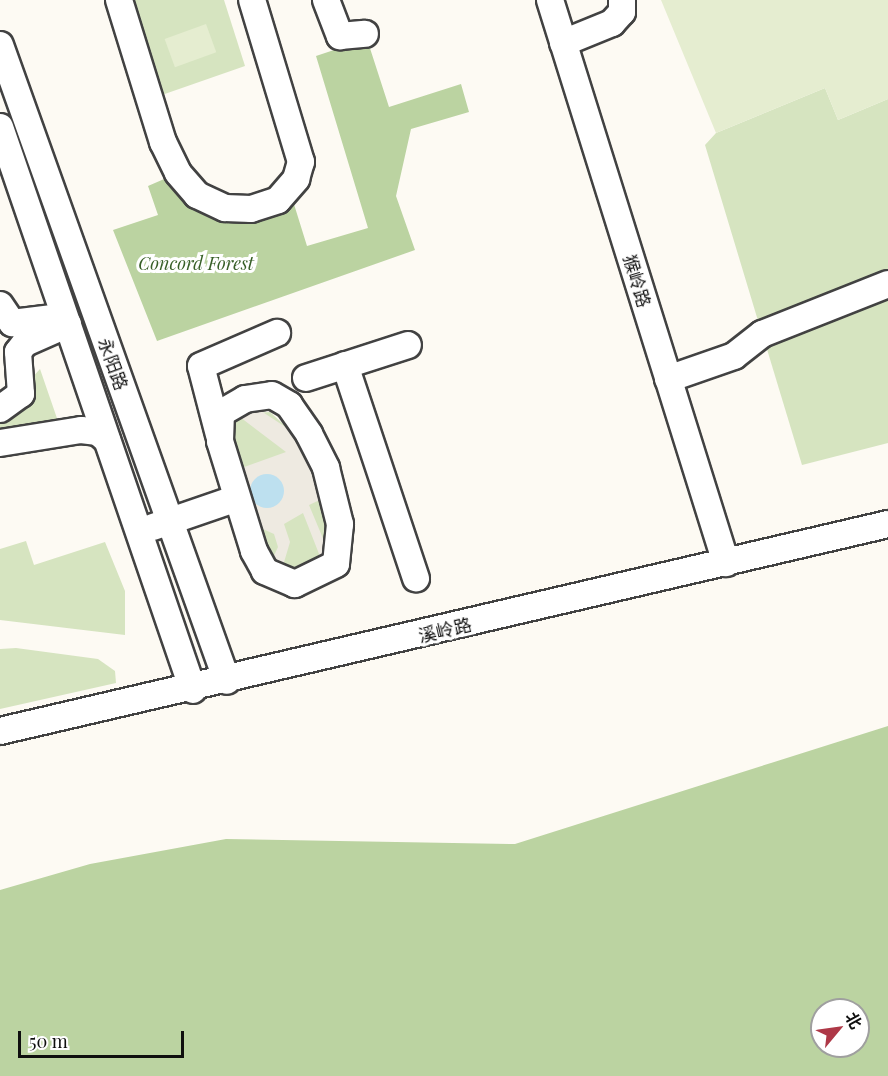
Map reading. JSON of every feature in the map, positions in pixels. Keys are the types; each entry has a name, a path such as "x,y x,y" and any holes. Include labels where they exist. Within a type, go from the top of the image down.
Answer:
{"street":[{"path":"119,0 160,135 178,173 197,195 225,208 251,209 278,200 296,179 301,162 252,0"},
{"path":"326,0 340,36 365,34"},
{"name":"猴岭路","path":"550,0 726,563"},
{"path":"563,43 598,31 621,4"},
{"name":"永阳路","path":"0,45 227,681"},
{"name":"永阳路","path":"0,127 8,176 66,319 193,690"},
{"path":"668,379 734,356 762,334 888,284"},
{"path":"0,305 12,322 24,324 66,319"},
{"path":"0,409 21,394 18,352 25,343 66,319"},
{"path":"277,333 206,360 200,376 220,437 236,499 265,571 295,584 336,564 340,524 335,498 321,459 289,405 291,393 306,378"},
{"path":"220,437 221,413 232,406 306,378 408,345"},
{"path":"345,365 416,578"},
{"path":"206,394 216,407 232,406"},
{"path":"259,395 289,405"},
{"path":"0,442 81,430 98,432 108,440"},
{"path":"139,531 236,499"},
{"name":"溪岭路","path":"0,730 193,690 888,524"}],"green space":[{"path":"128,0 224,0 245,66 159,96"},
{"path":"661,0 888,0 888,99 838,120 825,88 716,133"},
{"path":"206,24 216,52 175,67 165,39"},
{"name":"Concord Forest","path":"367,39 389,107 461,84 469,112 411,129 396,196 415,250 157,341 113,230 158,215 148,186 178,173 197,195 293,201 307,246 368,228 316,56"},
{"path":"825,88 838,120 888,99 888,272 759,324 705,145 716,133"},
{"path":"888,297 888,443 802,465 766,346"},
{"path":"40,369 60,427 0,436 0,413"},
{"path":"270,412 290,430 313,467 330,523 325,554 295,573 269,557 226,441 236,414"},
{"path":"26,541 34,565 105,542 125,591 125,635 0,620 0,549"},
{"path":"16,648 98,659 115,671 116,683 0,709 0,649"},
{"path":"888,726 888,1076 0,1076 0,890 90,864 226,839 515,844"}],"shaded area":[{"path":"255,407 290,430 313,467 324,498 309,505 327,548 321,559 303,513 284,524 290,542 282,569 272,560 278,547 274,534 256,526 236,470 286,452 236,414"}],"water":[{"path":"267,474 279,479 284,491 279,503 267,508 255,503 250,491 255,479"}]}
